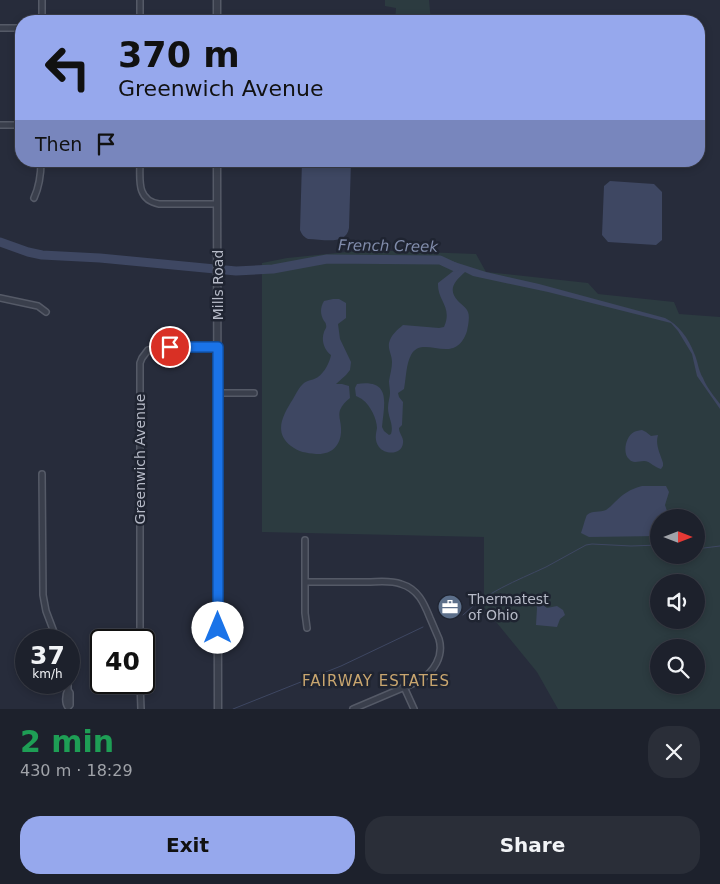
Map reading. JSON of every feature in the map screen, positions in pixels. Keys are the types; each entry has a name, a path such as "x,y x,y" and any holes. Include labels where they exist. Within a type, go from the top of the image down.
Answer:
{"street":[{"path":"42,0 42,15"},
{"path":"140,0 140,15"},
{"path":"217,0 217,15"},
{"path":"0,28 15,28"},
{"path":"0,125 15,125"},
{"path":"34,198 38,189 41,167"},
{"path":"140,167 141,188 144,197 151,202 159,204 218,204"},
{"name":"Mills Road","path":"217,167 218,709"},
{"path":"0,298 38,306 46,312"},
{"name":"Greenwich Avenue","path":"140,629 140,363 148,350 158,347 218,347"},
{"path":"218,393 254,393"},
{"path":"42,474 42,589 46,611 53,629"},
{"path":"305,540 305,613 307,628"},
{"path":"305,582 396,582 410,588 424,604 439,640 440,654 437,664 424,678 353,709"},
{"path":"404,687 414,709"},
{"path":"66,694 66,705 68,708"},
{"path":"140,694 141,709"}],"shaded area":[{"path":"385,0 429,0 430,15 395,15 396,8 385,6"},
{"path":"367,250 476,254 486,272 588,283 598,294 674,302 679,314 720,317 720,709 558,709 537,672 484,607 484,537 262,532 262,263 287,258"}],"water":[{"path":"302,167 351,167 349,228 347,234 333,240 308,239 304,237 300,230"},
{"path":"610,181 654,184 662,192 662,240 656,245 608,242 602,235 604,186"},
{"path":"445,259 486,272 539,284 665,318 679,328 689,342 701,375 720,404 720,409 697,376 692,354 671,323 548,292 473,276 465,272 455,282 453,289 455,297 468,312 467,331 462,342 455,347 447,349 423,347 416,349 411,355 404,389 398,393 403,402 402,425 399,428 403,441 402,447 397,452 382,450 376,442 377,424 371,409 366,402 356,396 355,388 357,384 368,383 376,385 381,389 384,402 382,427 389,435 391,434 392,427 388,408 392,362 389,343 396,331 403,325 444,327 447,314 438,289 438,283 456,269 443,264"},
{"path":"339,299 346,303 346,318 338,324 340,339 351,362 350,370 336,384 349,386 350,398 340,410 341,434 338,444 327,453 316,454 303,452 291,446 282,435 281,429 283,417 301,386 320,375 329,361 331,355 325,348 323,341 326,323 321,311 324,301"},
{"path":"642,430 651,436 658,435 657,446 663,463 661,469 646,461 631,461 627,456 625,449 629,437 634,432"},
{"path":"642,486 666,486 669,492 665,505 666,509 650,509 650,536 589,537 581,533 587,515 606,510 627,492"},
{"path":"536,599 547,608 557,606 563,610 565,615 560,619 557,627 536,625"}],"waterway":[{"name":"French Creek","path":"0,242 42,255 100,258 236,271 273,269 327,259 440,260 455,267"},
{"path":"463,615 491,593 546,567 586,545 650,545"},
{"path":"705,548 720,546"},
{"path":"233,709 341,666 423,627"}],"place":[{"name":"Thermatest of Ohio","path":"450,607"}],"district":[{"name":"FAIRWAY ESTATES","path":"376,681"}],"route":[{"path":"170,347 218,347 218,628"}]}
